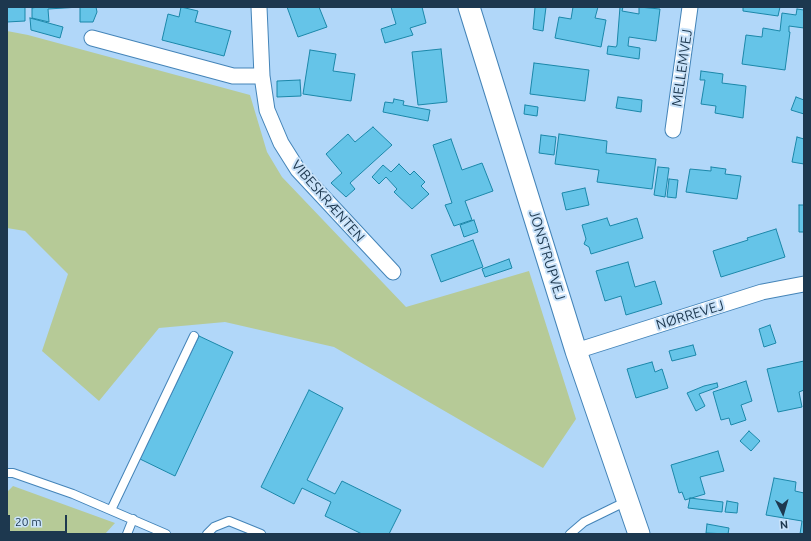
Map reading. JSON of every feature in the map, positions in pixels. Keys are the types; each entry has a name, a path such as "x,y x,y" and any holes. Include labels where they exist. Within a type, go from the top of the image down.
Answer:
{"street":[{"name":"VIBESKRÆNTEN","path":"259,7 262,76 267,110 281,143 298,170 393,272"},
{"name":"JONSTRUPVEJ","path":"469,7 576,351 639,534"},
{"name":"MELLEMVEJ","path":"673,130 690,7"},
{"path":"92,38 233,76 262,76"},
{"name":"NØRREVEJ","path":"576,351 762,292 804,284"}],"lane":[{"path":"111,510 194,336"},
{"path":"7,473 13,473 73,494 166,534"},
{"path":"570,534 584,522 627,501"},
{"path":"127,534 133,519"},
{"path":"207,534 214,527 229,520 261,534"}],"green space":[{"path":"7,31 28,35 250,95 267,152 282,177 406,307 529,271 576,419 543,468 334,347 225,322 159,328 99,401 42,351 68,274 25,231 7,228"},
{"path":"13,486 115,523 105,534 7,534 7,492"}],"building":[{"path":"7,7 25,7 25,21 7,22"},
{"path":"80,7 48,9 49,22 32,18 32,8"},
{"path":"80,7 96,7 97,12 93,22 80,22"},
{"path":"181,7 198,11 195,22 231,31 224,56 162,40 168,14 179,17"},
{"path":"287,7 319,7 327,27 298,37"},
{"path":"391,7 422,7 426,23 410,28 413,35 385,43 381,29 396,24"},
{"path":"535,7 546,7 543,31 533,29"},
{"path":"573,7 598,7 595,18 606,20 601,47 555,38 559,17 571,19"},
{"path":"620,7 623,7 622,11 639,14 639,7 660,9 656,41 629,37 628,46 640,48 639,59 607,54 608,46 616,47 617,45"},
{"path":"743,7 780,7 778,16 743,11"},
{"path":"797,9 804,10 804,28 789,26 790,32 785,70 742,64 746,35 762,37 763,28 780,31 782,13 796,15"},
{"path":"30,18 63,27 60,38 31,30"},
{"path":"441,49 447,102 418,105 412,52"},
{"path":"310,50 336,54 333,71 355,74 351,101 303,94"},
{"path":"534,63 589,70 585,101 530,94"},
{"path":"701,71 723,74 722,83 746,86 743,118 715,113 716,106 701,104 705,80 700,80"},
{"path":"300,80 301,96 277,97 277,81"},
{"path":"618,97 642,100 641,112 616,108"},
{"path":"796,97 804,100 804,114 791,110"},
{"path":"394,99 404,101 403,105 430,110 428,121 383,112 385,102 393,103"},
{"path":"525,105 538,107 537,116 524,114"},
{"path":"373,127 392,145 350,183 355,189 346,197 331,183 342,173 326,154 348,134 355,142"},
{"path":"559,134 607,141 606,153 656,159 652,189 597,182 599,170 555,164"},
{"path":"541,135 556,137 554,155 539,153"},
{"path":"797,137 804,139 804,164 792,162"},
{"path":"451,139 462,170 482,163 493,191 465,201 472,220 454,226 445,205 452,203 433,145"},
{"path":"399,164 410,175 414,171 425,182 421,186 429,194 412,209 394,192 397,189 386,177 379,184 372,177 383,165 391,172"},
{"path":"658,167 669,168 665,197 654,195"},
{"path":"711,167 726,169 725,174 741,176 737,199 686,192 690,169 711,171"},
{"path":"669,179 678,180 676,198 667,197"},
{"path":"585,188 589,205 566,210 562,193"},
{"path":"799,205 804,205 804,232 799,232"},
{"path":"607,218 610,226 637,218 643,238 591,254 589,247 584,244 586,239 582,225"},
{"path":"474,220 478,232 464,237 460,225"},
{"path":"776,229 785,257 721,277 713,251"},
{"path":"473,240 483,267 441,282 431,255"},
{"path":"509,259 512,268 485,277 482,269"},
{"path":"628,262 635,287 655,281 662,304 626,315 621,296 605,301 596,271"},
{"path":"770,325 776,343 764,347 759,329"},
{"path":"199,336 233,352 175,476 140,459"},
{"path":"693,345 696,355 672,361 669,351"},
{"path":"804,361 804,390 799,392 802,407 778,412 767,369"},
{"path":"652,362 655,372 662,369 668,388 636,398 627,369"},
{"path":"746,381 752,401 741,405 746,420 731,425 729,418 721,420 713,392"},
{"path":"717,383 718,387 699,394 705,406 696,411 687,393 704,386"},
{"path":"309,390 343,408 307,480 335,494 342,481 401,510 389,534 362,534 325,516 331,502 302,488 294,504 261,487"},
{"path":"749,431 760,441 751,451 740,441"},
{"path":"718,451 724,471 700,477 705,494 685,500 682,492 679,493 671,465"},
{"path":"774,478 796,482 795,491 804,493 804,534 800,534 802,521 766,515"},
{"path":"690,498 723,502 722,512 688,508"},
{"path":"727,501 738,503 737,513 725,512"},
{"path":"707,524 729,528 728,534 706,533"}]}
